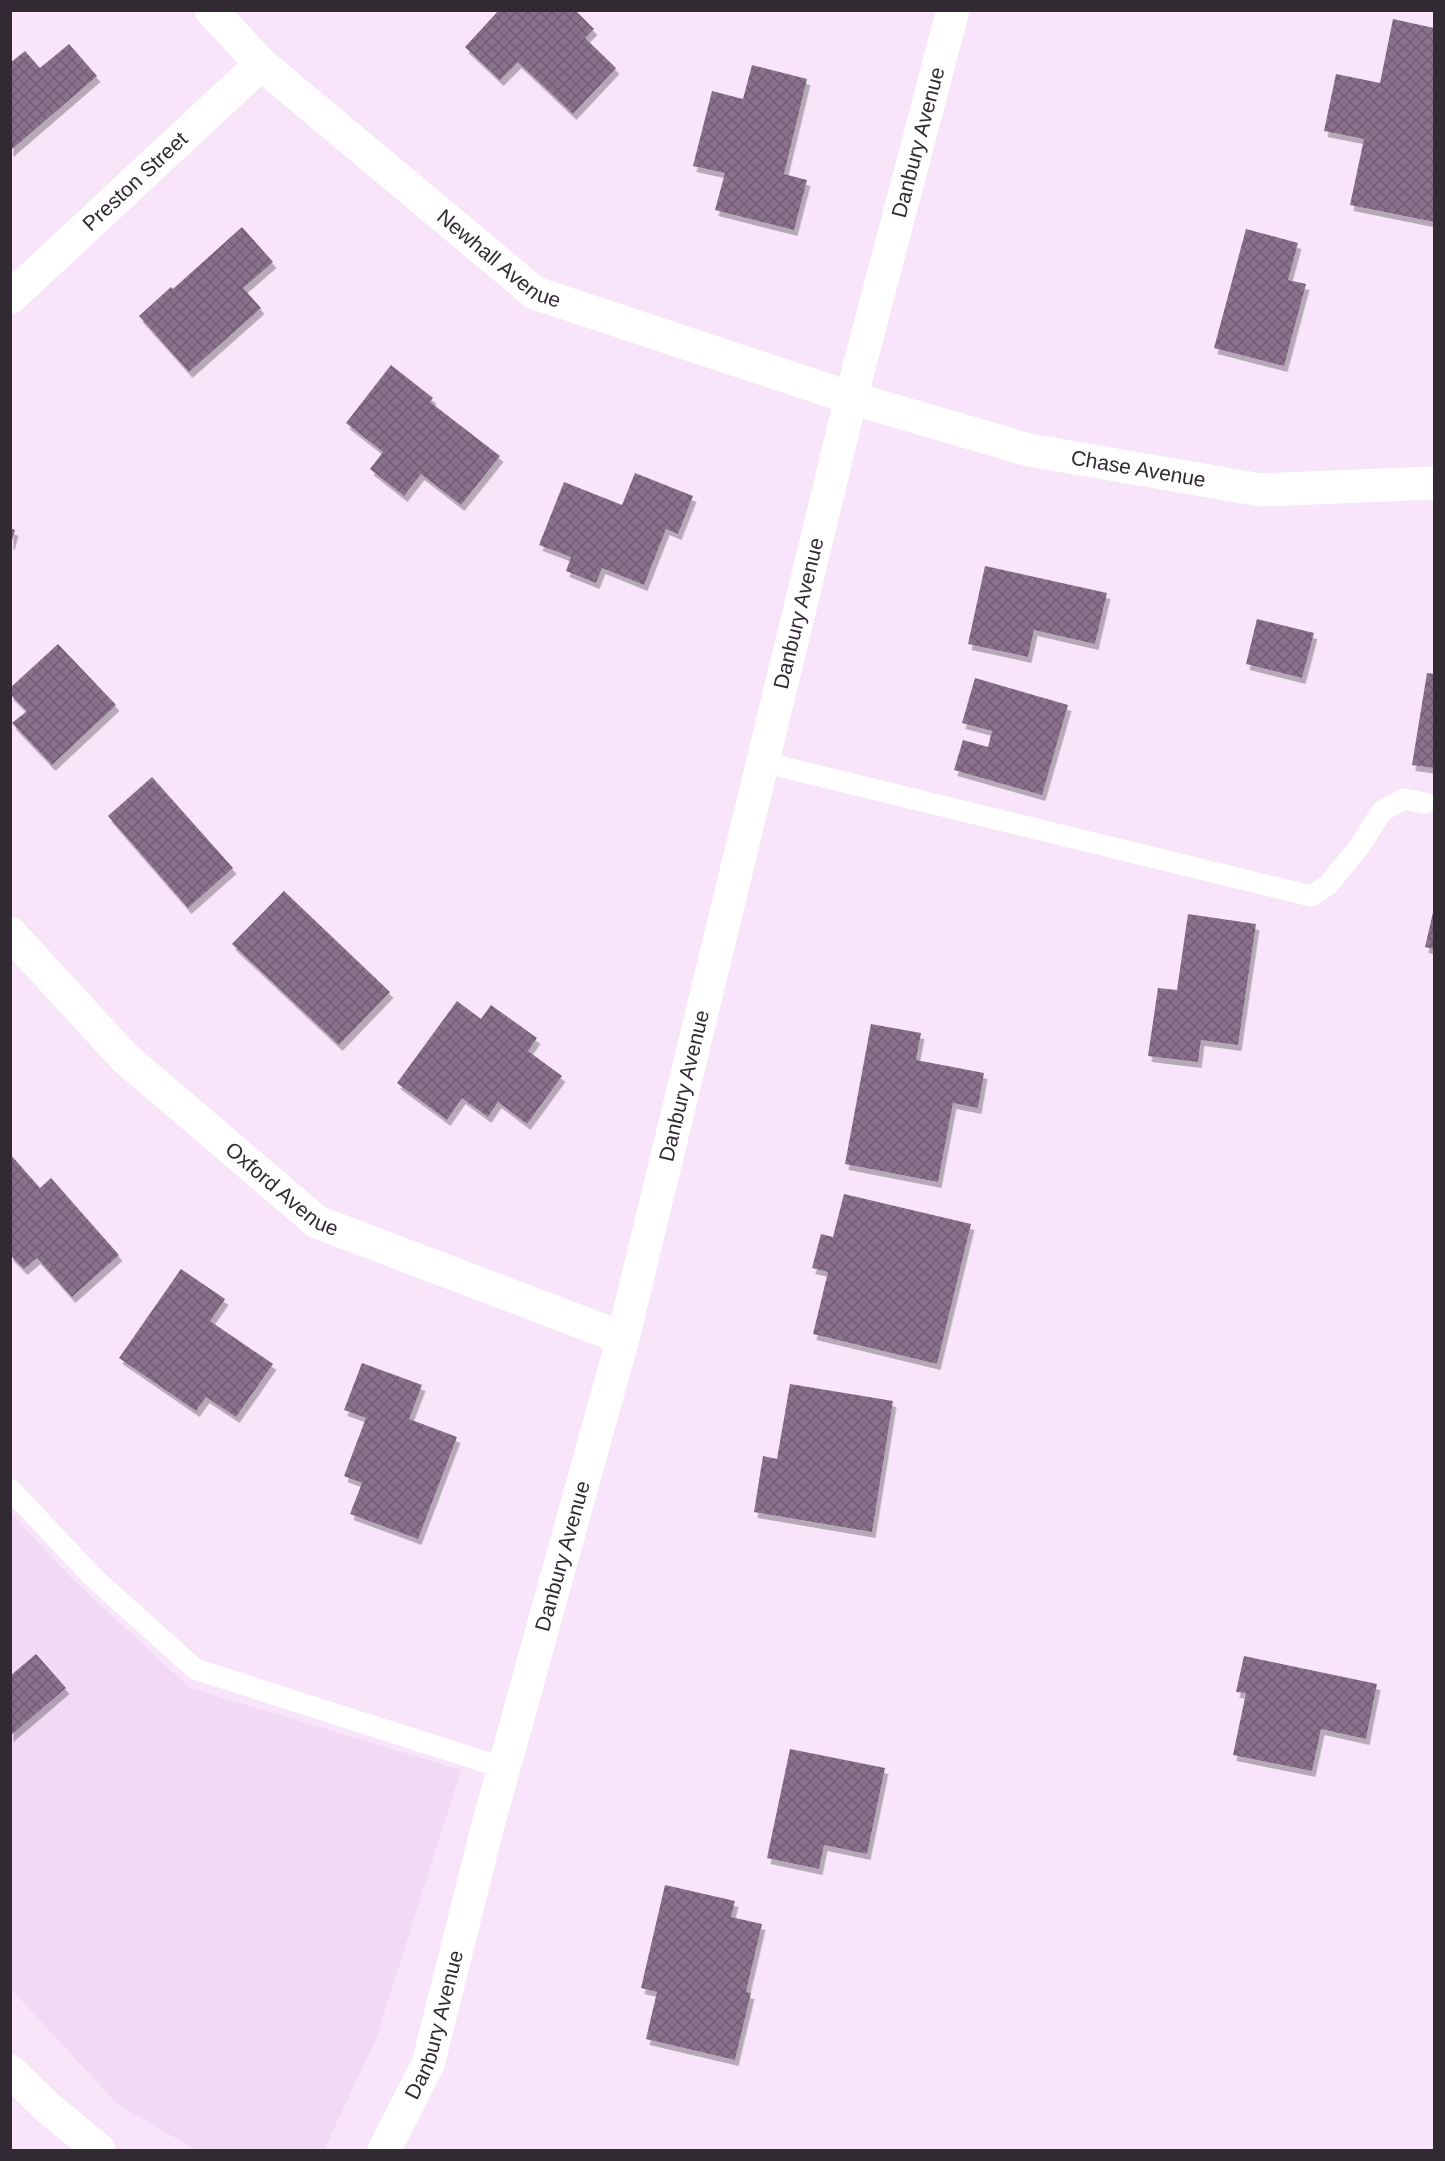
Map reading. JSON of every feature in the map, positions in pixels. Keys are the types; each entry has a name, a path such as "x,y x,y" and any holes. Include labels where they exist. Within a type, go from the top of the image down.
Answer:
{"street":[{"name":"Newhall Avenue","path":"211,10 261,64 535,293 851,398"},
{"name":"Danbury Avenue","path":"384,2151 428,2064 504,1768 622,1338 851,398 953,10"},
{"name":"Preston Street","path":"10,298 261,64"},
{"name":"Chase Avenue","path":"851,398 1029,450 1261,490 1434,483"},
{"name":"Oxford Avenue","path":"10,933 125,1058 317,1222 622,1338"},
{"path":"10,2071 47,2108 99,2151"}],"lane":[{"path":"762,762 1311,896 1328,885 1359,847 1382,811 1404,799 1425,803"},
{"path":"10,1489 94,1578 195,1669 504,1768"}],"shaded area":[{"path":"11,1513 70,1577 190,1688 461,1770 376,2039 324,2150 196,2150 117,2104 11,1989"}],"building":[{"path":"499,10 575,10 594,29 585,38 616,68 573,114 518,62 500,80 465,47"},
{"path":"1393,19 1434,28 1434,222 1350,205 1364,139 1324,131 1336,74 1380,83"},
{"path":"69,44 97,76 10,151 10,63 25,51 40,68"},
{"path":"752,65 807,79 784,174 807,180 794,230 715,210 725,173 693,166 712,91 743,99"},
{"path":"242,227 273,262 243,288 261,308 189,372 139,316"},
{"path":"1246,229 1298,243 1288,280 1306,284 1284,366 1214,348"},
{"path":"391,365 433,398 430,402 500,456 461,505 421,474 404,496 370,469 383,452 346,423"},
{"path":"635,473 693,496 678,534 666,529 644,585 602,568 596,583 566,571 571,557 539,545 564,482 622,505"},
{"path":"10,528 15,530 11,544 10,544"},
{"path":"985,566 1107,593 1095,644 1034,630 1028,657 968,644"},
{"path":"1257,619 1314,633 1302,678 1246,664"},
{"path":"58,644 116,705 52,765 12,723 27,711 10,694 10,688"},
{"path":"1427,673 1434,674 1434,768 1412,765"},
{"path":"975,678 1068,705 1042,795 954,770 963,740 988,747 992,731 962,723"},
{"path":"152,777 233,868 188,908 108,816"},
{"path":"284,891 390,992 339,1045 232,944"},
{"path":"1434,908 1434,949 1425,947"},
{"path":"1188,914 1256,924 1238,1045 1201,1040 1198,1062 1148,1056 1158,988 1177,990"},
{"path":"457,1001 481,1019 491,1005 537,1038 528,1051 562,1076 527,1124 498,1102 488,1117 462,1098 447,1120 397,1083"},
{"path":"871,1024 921,1033 916,1060 984,1073 978,1108 953,1103 938,1182 845,1164"},
{"path":"10,1154 40,1188 51,1178 119,1255 72,1297 37,1258 24,1269 10,1255 10,1233 12,1232 10,1229"},
{"path":"844,1194 971,1224 937,1364 813,1334 828,1272 812,1268 821,1234 833,1237"},
{"path":"181,1269 225,1299 210,1321 273,1364 236,1417 206,1397 196,1411 119,1358"},
{"path":"362,1363 422,1385 409,1419 457,1437 418,1539 350,1514 362,1483 344,1476 366,1418 344,1410"},
{"path":"790,1384 893,1401 872,1532 754,1512 763,1456 777,1459"},
{"path":"36,1654 66,1688 10,1736 10,1676"},
{"path":"1244,1656 1377,1684 1366,1739 1321,1729 1312,1771 1233,1755 1246,1693 1236,1692"},
{"path":"790,1749 885,1768 867,1854 824,1845 819,1869 767,1858"},
{"path":"665,1885 735,1901 731,1917 762,1924 746,1992 751,1993 735,2060 646,2039 657,1992 641,1988"}]}
